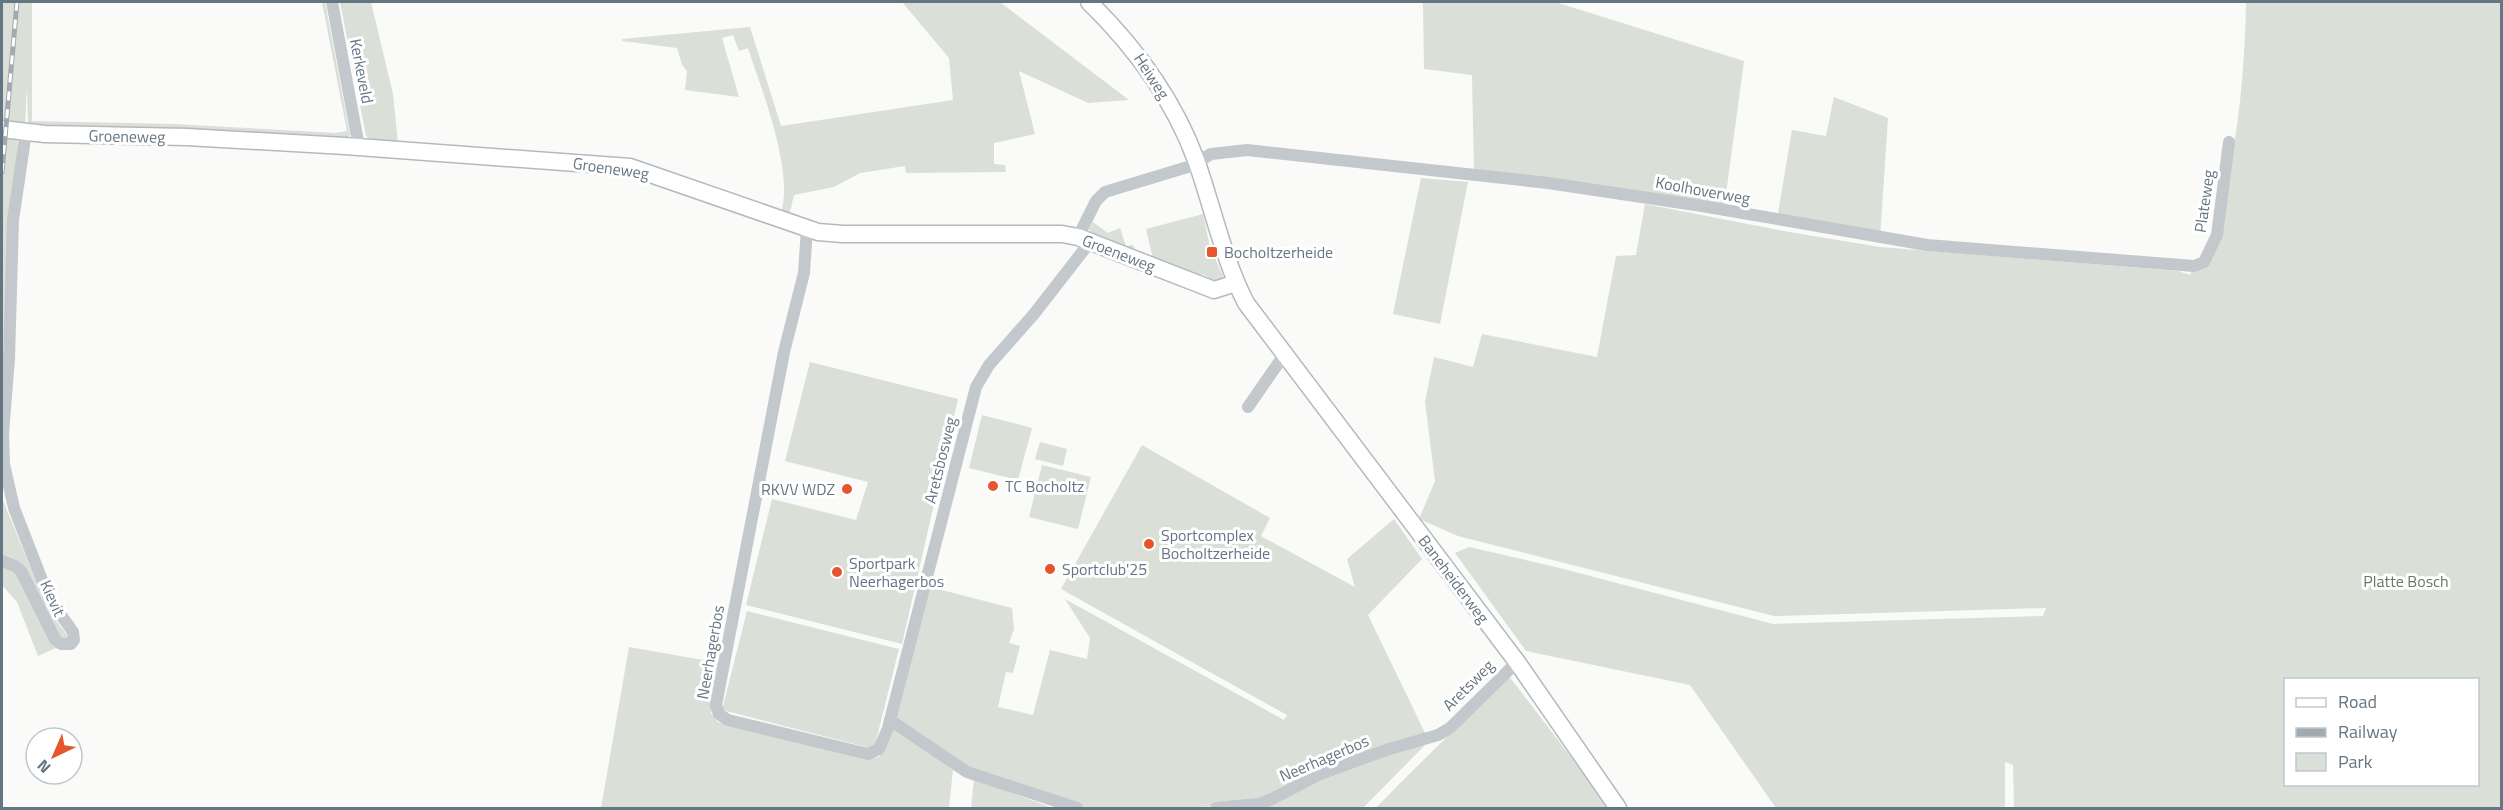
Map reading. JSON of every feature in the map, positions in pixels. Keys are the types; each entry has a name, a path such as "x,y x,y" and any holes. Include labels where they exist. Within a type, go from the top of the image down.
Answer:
{"street":[{"name":"Kerkeveld","path":"332,2 359,147"},
{"name":"Heiweg","path":"1089,2 1122,34 1145,62 1173,110 1197,162"},
{"name":"Groeneweg","path":"2,129 359,147 630,167 807,229 843,234 1062,234 1084,239 1214,290 1236,283"},
{"name":"Kievit","path":"2,561 21,571 55,639 64,645 73,642 73,632 49,598 14,508 4,464 3,433 9,358 13,220 26,132"},
{"name":"Plateweg","path":"2204,262 2217,235 2229,142"},
{"name":"Koolhoverweg","path":"1084,239 1096,201 1105,192 1197,162 1211,154 1239,150 1325,157 1620,193 1927,245 2183,266 2204,262"},
{"name":"Baneheiderweg","path":"1197,162 1236,283 1246,303 1517,662 1618,808"},
{"name":"Neerhagerbos","path":"807,229 804,273 784,352 716,701 717,710 724,719 868,754 881,747 890,720"},
{"name":"Aretsbosweg","path":"890,720 976,387 989,365 1034,314 1084,239"},
{"path":"1248,406 1284,355"},
{"name":"Aretsweg","path":"1444,732 1517,662"},
{"path":"890,720 967,772 1077,808"},
{"name":"Neerhagerbos","path":"1216,808 1259,804 1320,774 1444,732"}],"green space":[{"path":"2,2 32,2 32,121 174,124 336,133 347,131 322,2 325,2 350,135 345,139 36,127 28,125 27,85 25,126 2,124"},
{"path":"340,2 371,2 393,94 398,143 372,141 366,136"},
{"path":"902,2 1000,2 1129,100 1088,103 1019,71 1035,134 994,143 994,164 1005,165 1006,172 906,173 905,166 860,173 834,187 794,195 789,216 781,213 784,196 780,154 775,131 748,48 739,51 733,35 722,38 739,97 685,90 687,71 682,65 677,48 622,41 622,39 750,27 781,126 953,100 949,58"},
{"path":"1423,2 1555,2 1744,61 1724,209 1474,172 1472,75 1424,69"},
{"name":"Platte Bosch","path":"2246,2 2501,2 2501,808 2014,808 2013,765 2005,762 2005,808 1776,808 1690,685 1526,651 1455,553 1469,547 1556,567 1773,624 2043,616 2046,608 1774,616 1458,536 1419,519 1435,481 1425,402 1434,357 1473,367 1482,334 1597,357 1616,256 1636,255 1645,204 1880,247 2178,271 2190,275 2206,247 2226,187 2237,124 2244,61"},
{"path":"1834,97 1888,118 1880,237 1777,220 1792,130 1826,136"},
{"path":"2,135 17,137 18,146 8,225 2,388"},
{"path":"1421,178 1468,182 1440,324 1393,314"},
{"path":"1203,214 1210,247 1223,276 1221,281 1207,282 1208,277 1202,274 1200,277 1153,259 1146,229"},
{"path":"1093,222 1108,233 1120,228 1126,246 1133,245 1137,254 1091,235 1089,229"},
{"path":"810,362 958,399 902,644 746,605 772,499 856,520 868,482 785,461"},
{"path":"982,415 1032,428 1018,480 969,468"},
{"path":"1040,442 1067,449 1063,466 1035,459"},
{"path":"1142,445 1270,518 1261,536 1355,587 1347,559 1394,519 1422,559 1368,615 1426,735 1340,760 1272,797 1240,804 1191,808 1083,808 977,773 898,720 896,712 930,587 1012,608 1014,629 1009,643 1020,646 1013,673 1006,672 998,707 1033,715 1050,650 1087,659 1090,638 1065,599 1284,720 1287,715 1061,589"},
{"path":"1042,465 1091,477 1078,529 1029,517"},
{"path":"2,498 47,608 69,638 67,643 38,656 17,602 2,585"},
{"path":"747,611 899,649 874,749 722,710"},
{"path":"629,647 720,663 711,713 718,722 870,758 879,757 893,728 953,769 949,808 601,808"},
{"path":"1508,675 1610,808 1376,808 1475,709"},
{"path":"1428,742 1363,808 1259,808 1339,768"},
{"path":"974,779 1053,808 971,808"}],"railway":[{"path":"2,172 17,2"}],"place":[{"name":"Bocholtzerheide","path":"1212,252"},
{"name":"TC Bocholtz","path":"993,486"},
{"name":"RKVV WDZ","path":"847,489"},
{"name":"Sportcomplex Bocholtzerheide","path":"1149,544"},
{"name":"Sportclub'25","path":"1050,569"},
{"name":"Sportpark Neerhagerbos","path":"837,572"}]}
